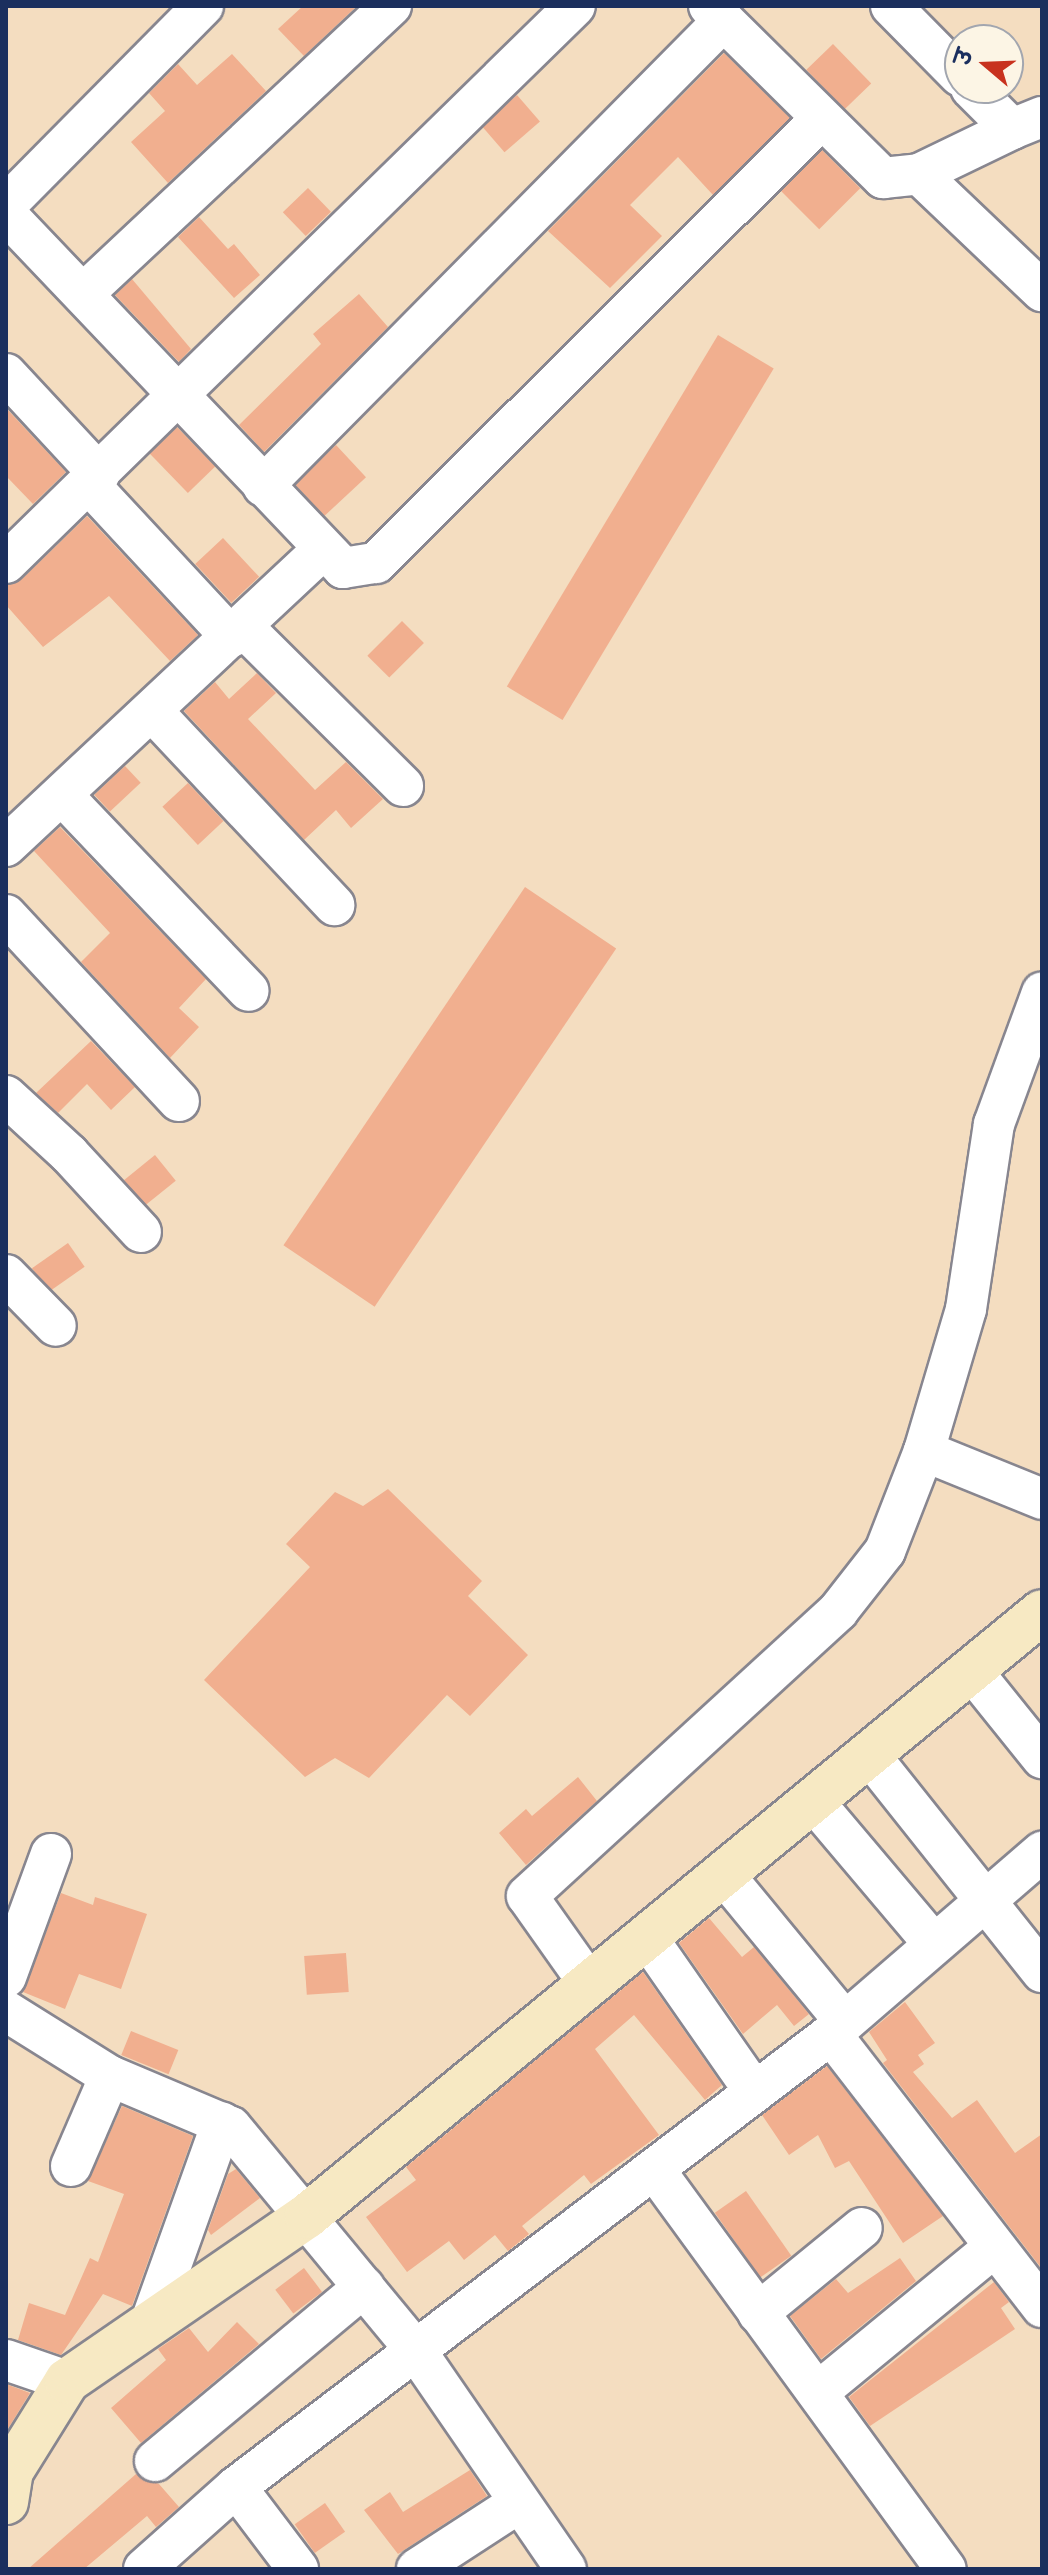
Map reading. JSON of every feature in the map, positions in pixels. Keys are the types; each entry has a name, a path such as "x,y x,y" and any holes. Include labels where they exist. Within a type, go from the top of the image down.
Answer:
{"street":[{"path":"6,205 203,6"},
{"path":"83,294 391,6"},
{"path":"6,563 94,479 178,391 575,6"},
{"path":"891,6 944,60"},
{"path":"263,486 716,13 820,120 883,178 919,174 1027,123"},
{"path":"997,104 1027,123"},
{"path":"6,214 178,391 322,550 343,568 376,563 820,120"},
{"path":"919,174 1042,291"},
{"path":"6,374 94,479 237,632 403,786"},
{"path":"6,846 153,712 322,550"},
{"path":"153,712 334,905"},
{"path":"63,796 249,991"},
{"path":"6,915 179,1101"},
{"path":"588,1982 527,1896 838,1611 885,1551 924,1451 966,1309 994,1124 1042,993"},
{"path":"6,1096 69,1154 141,1232"},
{"path":"6,1275 56,1326"},
{"path":"924,1451 1042,1499"},
{"path":"6,2502 11,2471 67,2381 307,2216 588,1982 871,1757 1042,1612"},
{"path":"972,1671 1042,1758"},
{"path":"871,1757 1042,1972"},
{"path":"814,1802 934,1944"},
{"path":"144,2569 236,2487 414,2348 838,2028 1042,1852"},
{"path":"6,1977 51,1854"},
{"path":"724,1875 838,2028 993,2248 1040,2301"},
{"path":"646,1936 755,2092"},
{"path":"9,2025 110,2076 231,2127 414,2348 517,2504 566,2569"},
{"path":"71,2166 110,2076"},
{"path":"150,2324 222,2123"},
{"path":"654,2169 946,2569"},
{"path":"758,2313 862,2228"},
{"path":"818,2392 993,2248"},
{"path":"155,2461 364,2287"},
{"path":"6,2360 67,2381"},
{"path":"236,2487 298,2569"},
{"path":"417,2569 517,2504"}],"building":[{"path":"303,6 357,6 304,56 278,29"},
{"path":"833,44 871,84 845,109 806,70"},
{"path":"724,53 790,118 713,195 678,157 630,205 662,236 610,288 548,231"},
{"path":"232,54 266,91 168,183 131,142 165,111 149,93 178,64 197,85"},
{"path":"517,95 540,121 504,152 482,126"},
{"path":"822,150 860,188 819,229 781,191"},
{"path":"308,188 331,212 306,236 283,212"},
{"path":"199,217 228,249 234,244 260,275 234,298 178,237"},
{"path":"132,279 191,349 179,362 115,295"},
{"path":"359,294 388,327 264,452 239,425 321,344 313,334"},
{"path":"718,335 774,368 563,720 507,686"},
{"path":"6,408 66,472 33,504 6,476"},
{"path":"177,427 215,467 188,493 150,453"},
{"path":"336,445 366,477 324,516 294,484"},
{"path":"87,516 198,635 170,661 109,596 43,647 6,605 6,585 22,579"},
{"path":"223,538 259,577 231,603 195,564"},
{"path":"402,621 424,643 389,678 367,656"},
{"path":"257,673 276,693 248,719 315,790 346,762 383,799 351,828 336,810 304,840 184,711 215,682 229,699"},
{"path":"125,766 141,783 110,811 94,795"},
{"path":"188,783 223,821 198,845 162,807"},
{"path":"60,827 206,979 179,1008 199,1027 170,1058 81,962 110,933 34,851"},
{"path":"525,887 616,949 375,1307 283,1245"},
{"path":"91,1041 135,1087 111,1110 87,1084 58,1113 36,1093"},
{"path":"155,1155 176,1181 145,1206 124,1180"},
{"path":"68,1243 85,1267 49,1292 32,1268"},
{"path":"388,1489 482,1581 468,1596 528,1655 470,1716 447,1695 369,1778 335,1758 305,1777 204,1680 310,1567 286,1544 335,1492 363,1506"},
{"path":"578,1777 597,1801 526,1865 499,1833 526,1809 532,1816"},
{"path":"61,1893 93,1905 95,1897 147,1914 121,1989 79,1974 65,2009 23,1992"},
{"path":"709,1918 742,1957 754,1947 809,2014 794,2026 777,2005 743,2034 679,1943"},
{"path":"346,1953 349,1992 307,1995 304,1956"},
{"path":"643,1972 722,2085 705,2100 634,2015 595,2049 659,2135 591,2184 584,2175 522,2226 529,2234 508,2251 495,2235 464,2260 449,2241 407,2272 366,2217 416,2180 406,2167"},
{"path":"905,2002 935,2043 918,2055 924,2064 913,2072 952,2118 977,2100 1015,2153 1042,2134 1042,2269 883,2063 887,2060 869,2032"},
{"path":"131,2031 178,2050 169,2074 121,2055"},
{"path":"827,2066 943,2216 903,2243 849,2161 835,2168 818,2135 789,2155 762,2115"},
{"path":"122,2106 193,2136 132,2306 103,2294 61,2355 18,2340 29,2303 65,2315 90,2258 98,2262 124,2194 88,2181"},
{"path":"236,2169 260,2198 211,2235 208,2230 228,2174"},
{"path":"746,2191 791,2256 760,2278 715,2213"},
{"path":"900,2258 916,2281 821,2359 790,2316 836,2279 848,2293"},
{"path":"304,2268 322,2292 293,2314 275,2290"},
{"path":"994,2282 1009,2302 1001,2308 1015,2329 870,2426 849,2397"},
{"path":"237,2322 259,2344 141,2443 111,2408 166,2360 158,2349 189,2328 208,2352"},
{"path":"6,2384 30,2393 6,2432"},
{"path":"470,2470 487,2496 398,2554 364,2510 390,2492 403,2512"},
{"path":"136,2474 159,2484 179,2507 156,2527 147,2516 84,2569 28,2569"},
{"path":"325,2503 345,2532 315,2553 295,2524"}]}
